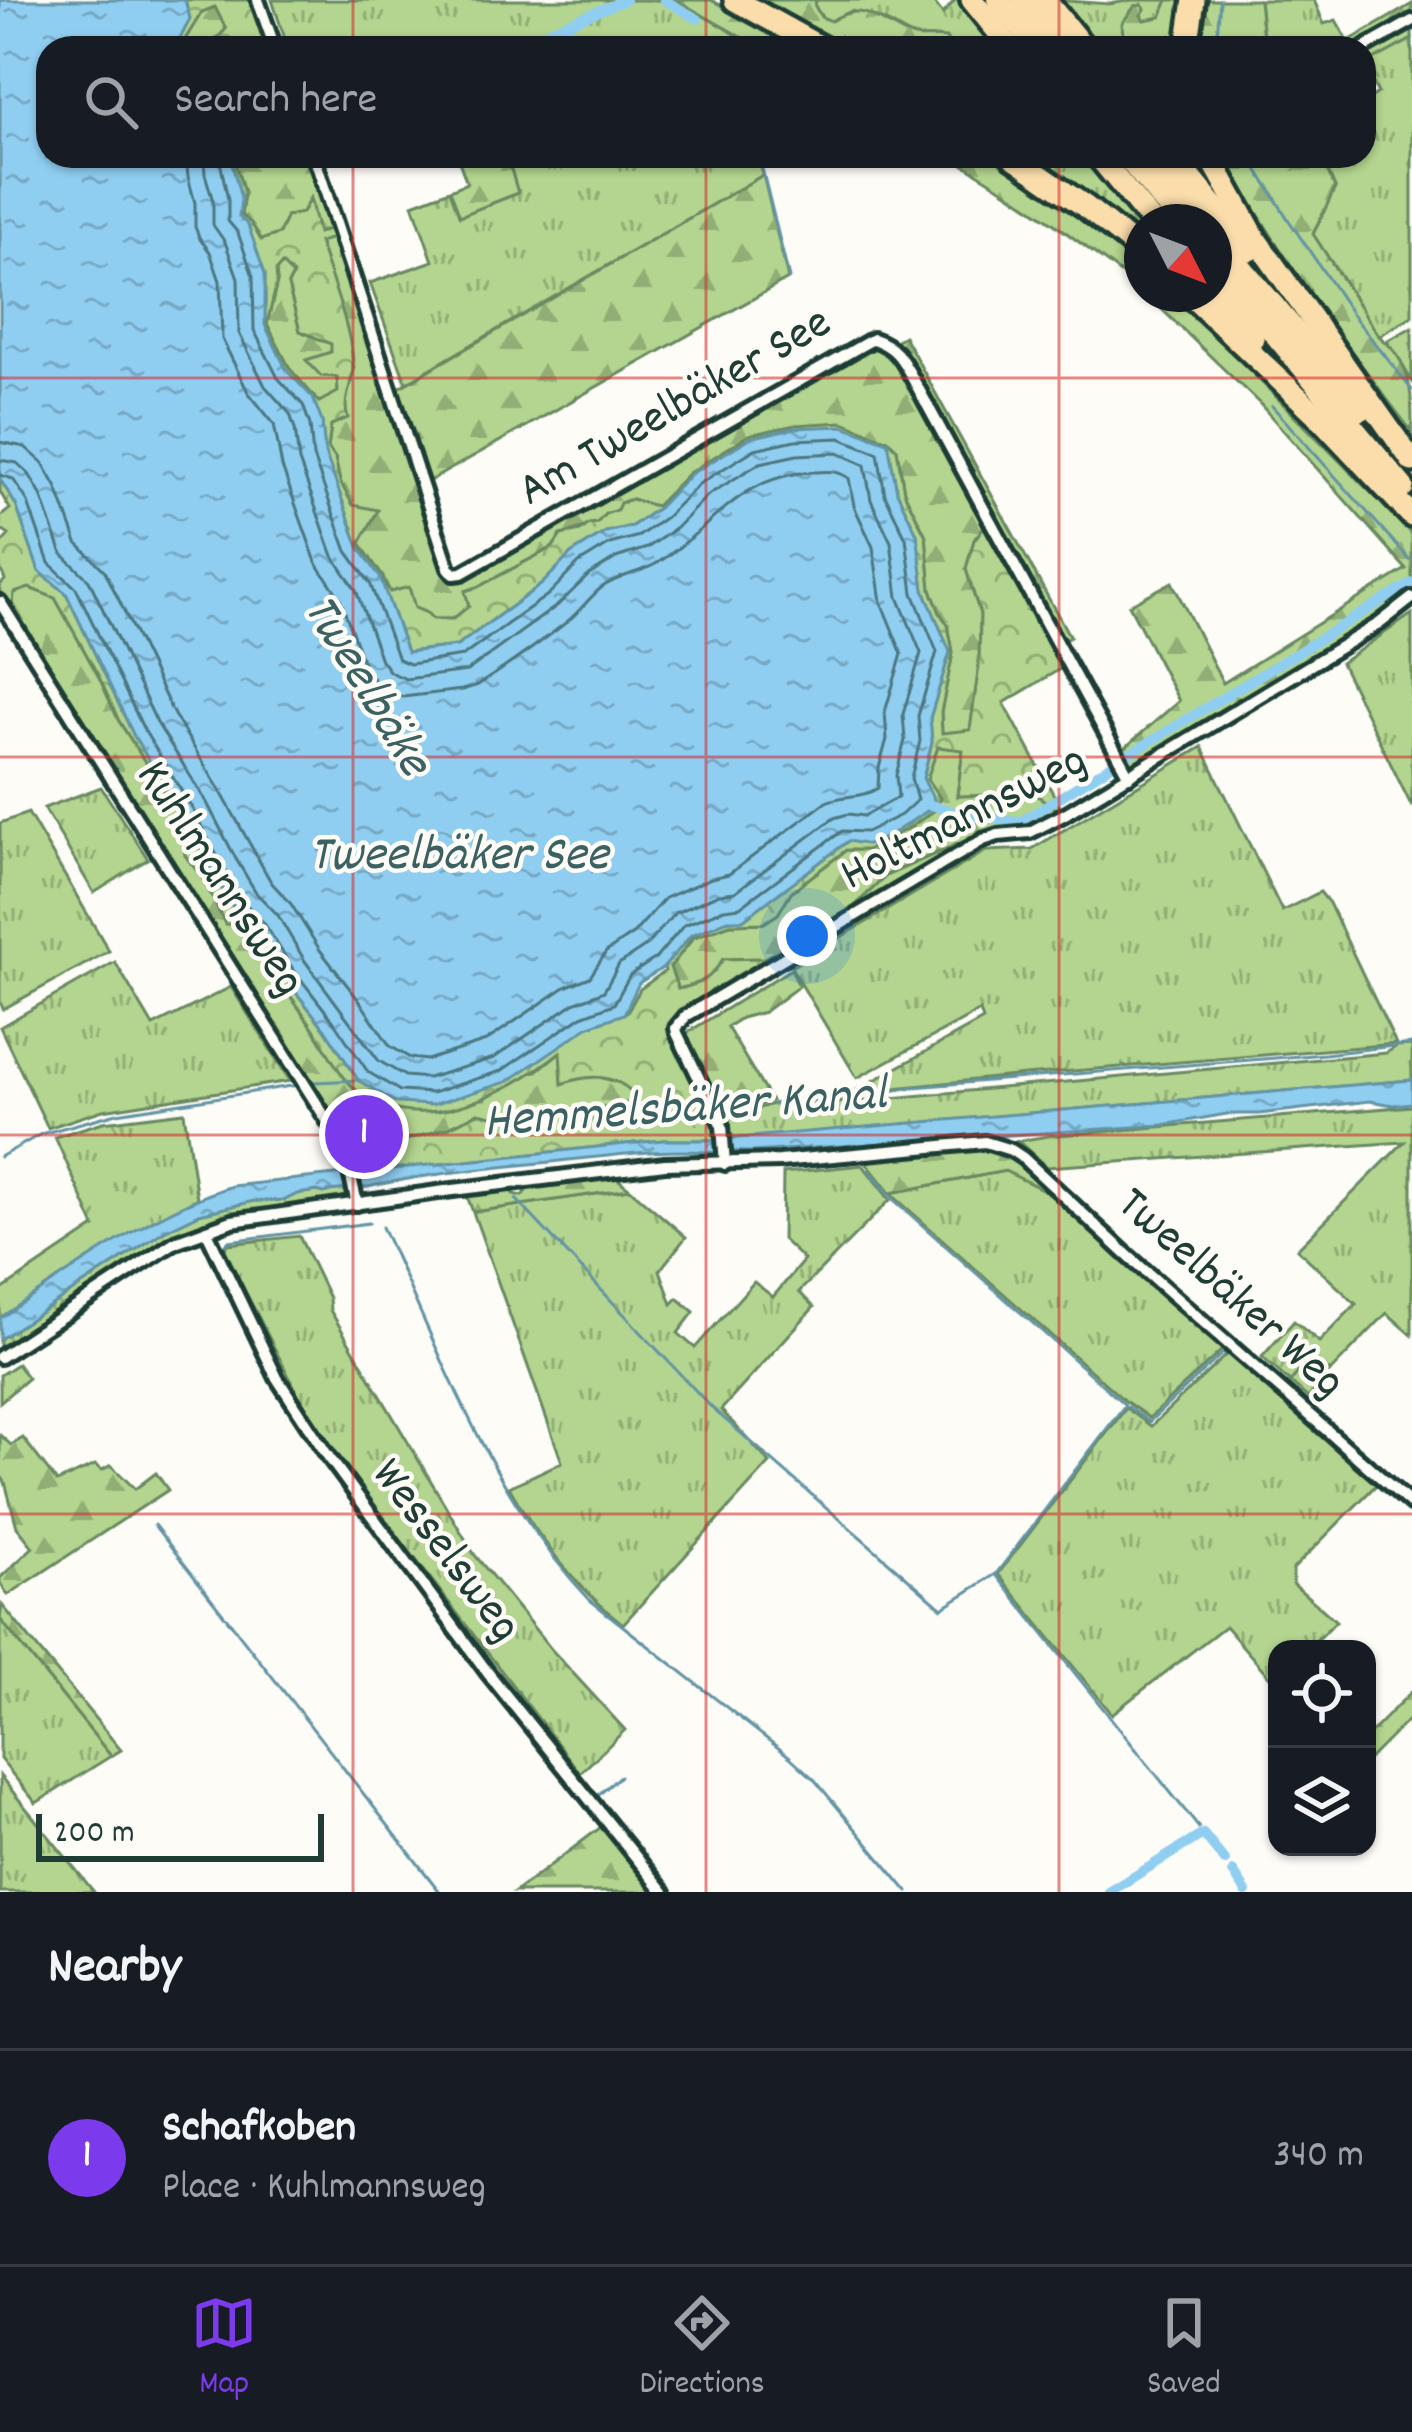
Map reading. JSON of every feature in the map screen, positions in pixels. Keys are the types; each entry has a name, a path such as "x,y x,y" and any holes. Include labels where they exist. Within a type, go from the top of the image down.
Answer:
{"highway":[{"path":"736,0 800,36"},
{"path":"972,0 1001,36"},
{"path":"998,0 1028,36"},
{"path":"1022,0 1051,36"},
{"path":"1045,0 1074,36"},
{"path":"1189,36 1194,0"},
{"path":"1030,168 1124,237"},
{"path":"1108,168 1137,204"},
{"path":"1136,168 1165,204"},
{"path":"1159,168 1189,204"},
{"path":"1183,168 1331,347"},
{"path":"1217,168 1258,242 1412,465"},
{"path":"1232,255 1412,465"},
{"path":"1232,283 1412,498"},
{"path":"1208,312 1315,413 1412,516"},
{"path":"1231,312 1315,413"}],"street":[{"path":"257,0 270,36"},
{"path":"1376,41 1412,21"},
{"name":"Am Tweelbäker See","path":"318,168 454,574 873,339 896,351 1129,776"},
{"name":"Holtmannsweg","path":"724,1164 722,1126 677,1033 686,1016 983,840 1047,825 1380,623 1412,598"},
{"name":"Kuhlmannsweg","path":"0,602 338,1136 357,1200"},
{"name":"Tweelbäker Weg","path":"724,1164 995,1144 1023,1158 1412,1505"},
{"path":"0,1357 175,1242 232,1221 357,1200 665,1164 724,1164"},
{"name":"Wesselsweg","path":"206,1230 278,1378 328,1456 488,1673 664,1892"}],"green space":[{"path":"185,0 254,0 266,36 220,36 226,29 215,7 202,12 187,36 181,36 190,19"},
{"path":"272,0 676,0 737,35 736,36 284,36"},
{"path":"676,0 711,0 778,36 740,36"},
{"path":"746,0 816,0 821,17 831,21 862,12 911,36 810,36"},
{"path":"816,0 932,0 943,14 955,0 963,0 992,36 913,36 851,11 831,21 814,6"},
{"path":"1054,0 1110,4 1168,0 1161,18 1143,20 1142,5 1124,36 1083,36"},
{"path":"1168,0 1189,0 1184,36 1123,36 1122,23 1135,6 1145,9 1144,20 1161,17"},
{"path":"1205,0 1259,0 1263,36 1200,36"},
{"path":"1259,0 1314,0 1324,24 1336,20 1345,36 1263,36"},
{"path":"1412,4 1412,39 1376,58 1376,36 1357,36"},
{"path":"216,7 226,29 220,36 187,36 202,11"},
{"path":"1412,39 1412,316 1379,336 1313,234 1335,188 1326,168 1376,168 1376,58"},
{"path":"233,168 244,193 241,215 261,240 279,234 287,216 302,213 310,198 318,233 331,228 312,168 421,488 446,572 455,579 876,346 889,347 916,389 1065,666 1004,703 1062,810 1031,828 983,836 951,851 672,1020 670,1033 715,1120 717,1140 663,1140 357,1173 319,1093 348,1139 365,1115 382,1124 373,1137 390,1145 478,1113 520,1122 628,1103 634,1094 600,1077 562,1084 560,1052 486,1097 429,1112 401,1111 375,1102 351,1085 239,925 225,924 204,880 185,855 186,826 119,721 55,598 29,588 14,593 13,608 319,1092 242,978 0,591 5,580 0,545 9,535 0,529 0,517 10,509 0,492 0,479 16,505 39,571 66,593 134,736 182,814 212,872 359,1081 556,1045 623,1014 640,989 665,971 697,932 744,919 848,841 909,824 921,813 932,742 930,718 950,652 924,590 917,534 897,492 888,443 691,474 658,508 632,526 606,532 571,554 542,584 457,646 407,652 380,577 359,547 325,453 322,422 313,399 287,371 265,325 265,274 239,217 241,199","holes":["333,238 445,573 455,580 464,580 877,347 888,348 915,389 986,524 974,540 966,569 980,614 970,730 942,733 941,712 953,653 948,625 931,590 926,536 904,492 897,449 888,440 843,422 795,425 749,435 689,473 656,506 631,499 620,503 597,523 561,535 553,547 465,591 469,606 453,619 433,619 415,608 409,587 390,592 360,543 378,510 353,505 328,448 331,425 348,418 353,362 344,316 319,242","282,264 293,275 288,285 300,331 331,344 331,352 306,360 321,376 337,377 338,392 319,402 290,369 267,324 276,271","938,747 963,750 957,796 1035,794 1058,810 1030,825 983,833 886,876 853,908 764,958 723,959 705,980 678,989 670,967 694,937 730,924 764,923 778,914 791,892 846,850 867,850 935,810 940,798 927,779"]},
{"path":"237,168 310,168 332,228 318,234 310,200 302,214 287,216 279,234 262,240 241,215 244,193"},
{"path":"461,168 511,168 518,193 460,216 450,190 467,183"},
{"path":"511,168 761,168 763,175 406,383 370,283 433,261 413,204 450,190 459,215 518,193"},
{"path":"969,168 1012,168 1124,252 1124,276"},
{"path":"1038,168 1099,168 1128,204 1124,232"},
{"path":"1231,168 1326,168 1335,188 1313,234 1404,368 1412,432 1289,263"},
{"path":"763,175 788,279 424,484 397,389"},
{"path":"334,238 445,573 455,580 877,347 889,348 986,524 974,540 966,569 980,614 970,731 942,734 941,712 953,652 948,625 931,590 926,536 904,492 897,449 689,473 656,507 632,499 597,523 561,535 553,547 466,591 469,606 453,619 433,619 390,592 360,543 353,505 328,449 331,424 344,408 354,370 319,241"},
{"path":"281,263 293,275 288,285 300,331 332,344 331,352 308,360 337,377 338,392 318,403 290,369 267,324"},
{"path":"1165,312 1192,312 1405,527 1412,535 1412,590 1381,617 1137,767 1120,752 1179,701 1129,605 1172,582 1223,683 1406,569 1260,404"},
{"path":"1412,327 1412,381 1387,341"},
{"path":"904,336 1070,637 1060,642 895,341"},
{"path":"29,588 55,597 119,721 186,826 185,855 204,880 225,923 239,925 343,1074 537,1071 561,1051 588,1074 624,1084 634,1095 628,1103 520,1122 478,1113 390,1145 372,1137 348,1139 13,607 13,593"},
{"path":"1412,614 1412,807 1341,663"},
{"path":"938,747 963,749 957,796 1035,794 1059,809 1030,825 983,833 886,875 853,908 764,958 723,959 705,980 678,989 670,967 694,937 730,924 764,923 778,914 791,892 846,850 867,850 935,810 926,779"},
{"path":"1202,747 1282,911 1320,892 1396,1044 853,1092 983,1020 980,1011 857,1078 791,967 986,851 1032,849"},
{"path":"101,787 148,859 94,893 44,808"},
{"path":"28,813 109,951 3,1009 0,823"},
{"path":"115,962 153,1026 231,987 290,1081 103,1110 48,1128 0,1027"},
{"path":"791,969 799,986 764,1012 727,1027 771,1101 725,1117 685,1034"},
{"path":"1412,1045 1412,1080 742,1138 731,1137 723,1120 772,1104 829,1096 836,1103 1386,1053"},
{"path":"1412,1106 1412,1335 1387,1313 1330,1372 1312,1357 1290,1382 1262,1357 1294,1321 1319,1342 1356,1304 1297,1249 1404,1142 1047,1167 1018,1141 1048,1136"},
{"path":"184,1112 197,1198 92,1257 0,1318 0,1291 95,1227 55,1137 103,1122"},
{"path":"982,1147 1009,1158 1046,1191 1005,1171 890,1193 864,1160"},
{"path":"863,1165 890,1200 799,1292 814,1307 721,1410 770,1463 623,1624 560,1562 509,1487 562,1462 473,1212 630,1189 686,1237 660,1270 672,1304 678,1298 694,1312 678,1333 695,1348 754,1282 773,1297 804,1260 782,1239 783,1173"},
{"path":"1005,1171 1046,1191 1224,1348 1149,1418 890,1193"},
{"path":"614,1176 630,1189 473,1212 467,1196 511,1190 522,1196 528,1188"},
{"path":"338,1187 349,1190 346,1200 249,1214 188,1231 0,1352 0,1339 164,1231 199,1214"},
{"path":"299,1236 329,1298 330,1310 474,1554 625,1730 580,1773 360,1487 301,1400 224,1250 228,1244"},
{"path":"1229,1352 1377,1484 1293,1569 1293,1584 1336,1621 1316,1640 1268,1640 1268,1675 1225,1626 1112,1714 998,1574 1126,1408 1151,1426"},
{"path":"1312,1356 1330,1372 1308,1398 1290,1382"},
{"path":"17,1364 28,1378 0,1402 0,1375"},
{"path":"0,1435 11,1445 23,1438 57,1482 95,1465 102,1470 111,1465 135,1489 156,1473 168,1490 8,1595 0,1578 33,1547 17,1527 0,1475"},
{"path":"2,1605 121,1750 111,1756 0,1619"},
{"path":"0,1619 111,1756 36,1803 0,1759"},
{"path":"1412,1691 1412,1716 1376,1752 1376,1727"},
{"path":"0,1776 94,1892 0,1892"},
{"path":"601,1827 654,1892 515,1892"}],"water":[{"name":"Tweelbäker See","path":"0,0 185,0 190,19 181,36 36,36 36,168 233,168 241,199 239,217 248,225 265,274 265,325 287,371 313,398 322,422 325,453 359,547 380,577 407,652 457,646 542,584 571,554 606,532 632,526 658,508 691,474 750,438 793,428 843,426 888,442 897,492 917,534 924,590 950,652 930,718 932,742 923,778 937,806 875,842 848,841 743,920 728,920 691,935 664,967 639,983 624,1014 589,1026 507,1082 432,1105 397,1103 359,1081 236,911 134,736 66,593 39,571 16,505 0,479"},
{"path":"1412,1080 1412,1103 1393,1105 1370,1101 1163,1125 728,1151 727,1139"},
{"path":"663,1140 717,1140 717,1153 638,1153 459,1172 354,1190 297,1194 199,1214 164,1231 0,1339 0,1318 83,1262 171,1211 232,1186"}],"waterway":[{"path":"535,36 625,0"},
{"path":"664,0 698,19"},
{"path":"1217,36 1220,0"},
{"path":"762,168 789,278"},
{"path":"1256,168 1352,314 1412,390"},
{"path":"1272,406 1409,559"},
{"path":"1128,755 1412,583"},
{"path":"927,804 973,817 1021,821 1115,763"},
{"name":"Hemmelsbäker Kanal","path":"773,1105 914,1087 1412,1044"},
{"path":"314,1082 360,1080"},
{"path":"0,1157 41,1134 117,1113 298,1085"},
{"path":"516,1199 712,1408 942,1608 996,1574 1125,1405 895,1201 869,1170"},
{"path":"369,1223 229,1241 222,1248 278,1366 306,1412 464,1630 585,1785"},
{"path":"382,1227 471,1422 524,1516 555,1559 590,1600 814,1779 908,1892"},
{"path":"1128,1407 1149,1422 1225,1351"},
{"path":"154,1525 440,1892"},
{"path":"997,1576 1199,1828"},
{"path":"596,1797 620,1776"},
{"path":"1109,1892 1203,1834 1225,1861"},
{"path":"1233,1872 1246,1892"}],"place":[{"name":"Schafkoben","path":"364,1134"}],"water label":[{"name":"Tweelbäke","path":"364,687"}]}
